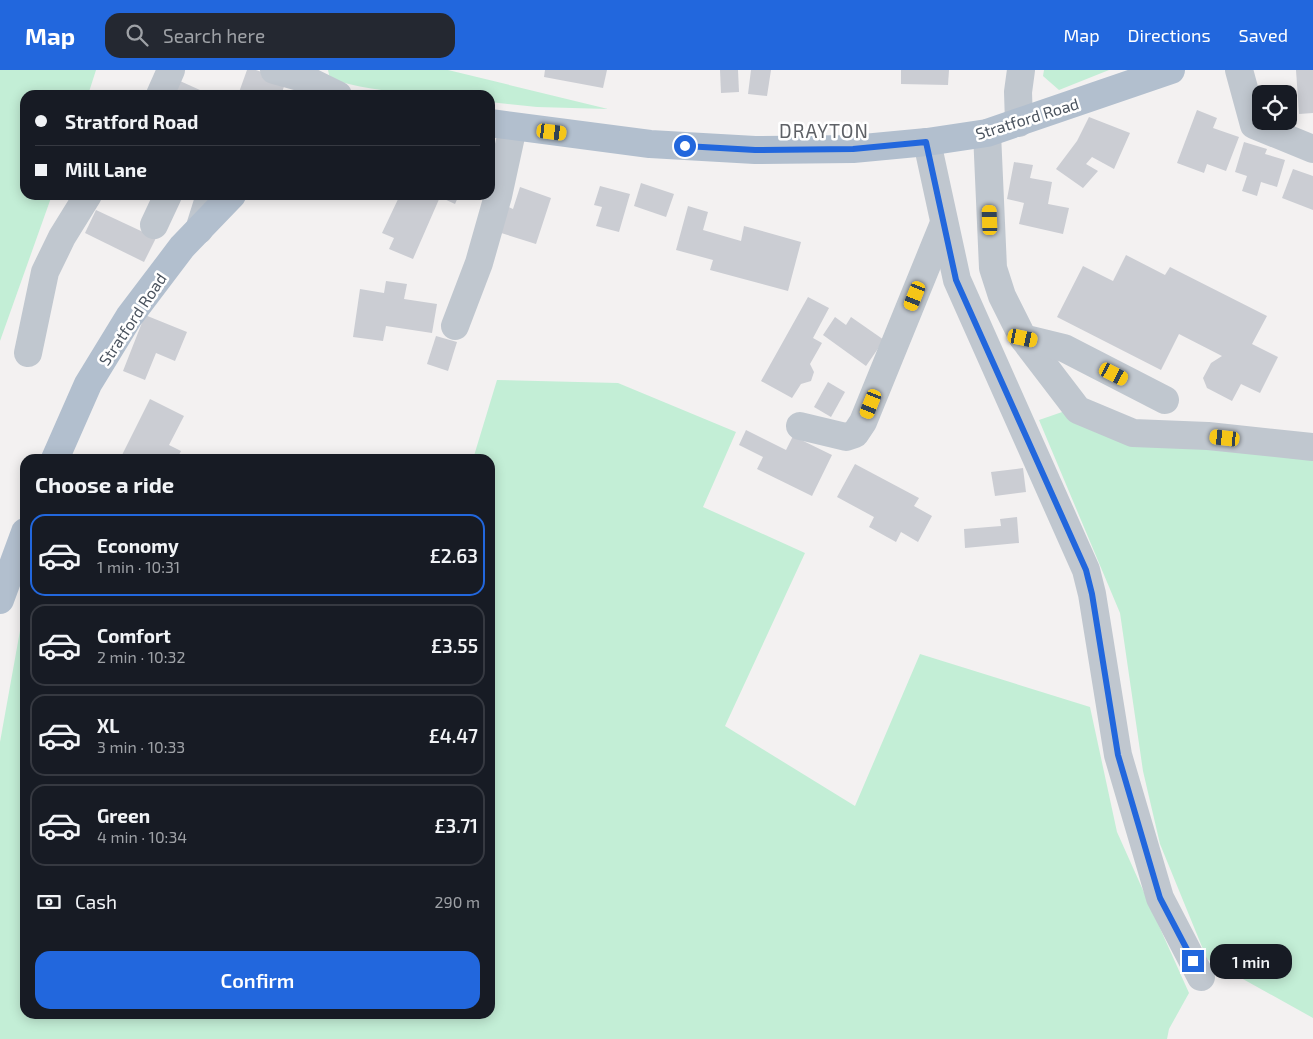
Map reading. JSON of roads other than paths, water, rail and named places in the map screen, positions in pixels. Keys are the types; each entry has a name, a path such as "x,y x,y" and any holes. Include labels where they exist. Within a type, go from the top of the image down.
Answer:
{"main road":[{"name":"Stratford Road","path":"501,125 650,144 755,150 853,149 926,142 987,133 1170,70"},
{"name":"Stratford Road","path":"57,454 88,384 130,317 182,248 227,200"},
{"path":"0,600 20,546"}],"street":[{"path":"162,90 171,70"},
{"path":"274,70 304,74 330,90"},
{"path":"1019,123 1018,92 1021,70"},
{"path":"1239,70 1254,125 1313,149"},
{"path":"455,326 478,263 498,196 501,125"},
{"path":"987,133 993,268 1002,296 1023,338 1078,410 1132,433 1208,436 1313,446"},
{"path":"926,142 956,280 1086,570 1092,594 1118,755 1160,898 1201,977"},
{"path":"28,353 44,272 62,237 85,200"},
{"path":"154,225 166,200"},
{"path":"199,230 208,200"},
{"path":"800,426 846,437 855,434 863,422 944,223"},
{"path":"1023,338 1064,348 1165,400"}],"district":[{"name":"DRAYTON","path":"824,130"}]}
